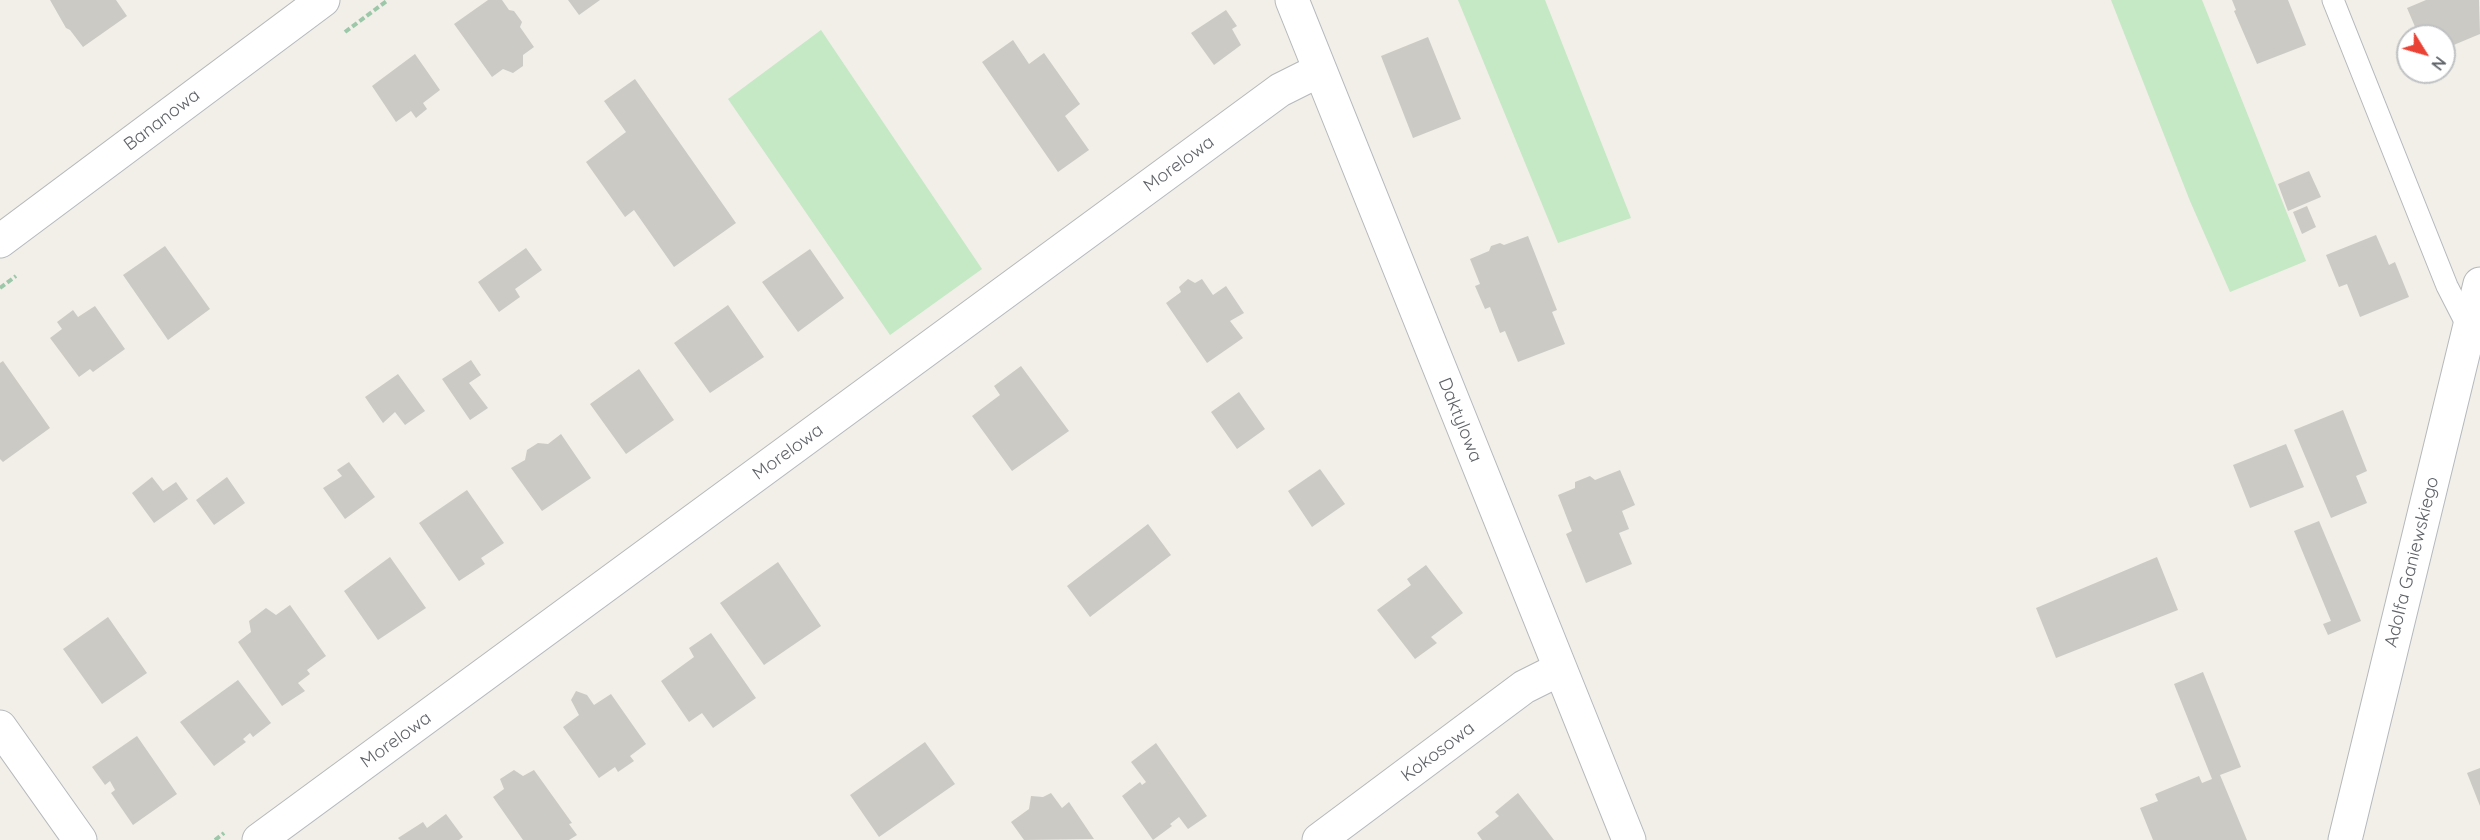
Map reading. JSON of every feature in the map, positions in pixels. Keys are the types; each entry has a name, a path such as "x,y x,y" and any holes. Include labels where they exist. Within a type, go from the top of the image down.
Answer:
{"street":[{"name":"Bananowa","path":"0,241 324,0"},
{"name":"Daktylowa","path":"1292,0 1629,840"},
{"name":"Morelowa","path":"260,840 1280,90 1320,70"},
{"name":"Adolfa Ganiewskiego","path":"2345,840 2480,284"},
{"name":"Kokosowa","path":"1319,840 1524,687 1560,669"},
{"path":"0,727 80,840"}],"lane":[{"path":"2333,0 2447,286 2469,329"}],"green space":[{"path":"1458,0 1545,0 1631,218 1558,243"},
{"path":"2111,0 2202,0 2306,261 2230,292 2190,201"},
{"path":"821,30 982,269 890,335 728,99"}],"building":[{"path":"50,0 116,0 127,16 83,47 66,28"},
{"path":"488,0 502,0 509,10 514,11 522,22 520,27 534,47 523,55 523,66 513,73 503,69 492,77 454,24"},
{"path":"568,0 600,0 579,15"},
{"path":"2232,0 2288,0 2306,45 2257,64 2234,11 2236,10"},
{"path":"2426,0 2479,0 2480,34 2456,44 2456,24 2414,24 2407,8"},
{"path":"1226,10 1237,26 1232,29 1241,45 1214,65 1191,33"},
{"path":"1428,37 1461,119 1413,138 1381,56"},
{"path":"1013,40 1029,64 1044,53 1080,104 1065,116 1089,150 1058,172 982,62"},
{"path":"415,54 440,90 423,103 427,109 416,118 411,111 396,122 372,86"},
{"path":"635,79 736,223 674,267 634,210 625,217 586,162 626,132 604,101"},
{"path":"2309,171 2321,197 2288,211 2278,184"},
{"path":"2307,206 2316,227 2302,234 2293,212"},
{"path":"2376,235 2389,265 2395,262 2409,297 2360,317 2347,284 2339,287 2326,255"},
{"path":"1528,236 1557,310 1552,312 1565,344 1518,362 1505,331 1500,333 1490,307 1485,309 1475,286 1480,284 1470,259 1489,251 1491,246 1500,243 1504,245"},
{"path":"165,246 210,309 168,340 123,275"},
{"path":"526,248 542,270 515,289 520,297 499,312 478,282"},
{"path":"810,249 844,298 798,332 762,282"},
{"path":"1188,279 1195,283 1202,279 1213,295 1226,286 1244,313 1230,321 1243,338 1207,363 1166,303 1181,292 1179,287"},
{"path":"728,305 764,357 710,393 674,343"},
{"path":"95,306 125,349 93,372 90,369 79,377 50,338 62,329 57,322 73,310 78,317"},
{"path":"471,360 481,375 469,383 488,408 470,420 442,379"},
{"path":"3,361 50,428 3,462 0,459 0,363"},
{"path":"1021,366 1069,431 1012,471 972,416 1000,395 994,386"},
{"path":"639,369 674,420 626,454 590,404"},
{"path":"398,374 425,411 405,425 395,412 383,423 365,397"},
{"path":"1239,392 1265,429 1237,449 1211,412"},
{"path":"2343,410 2367,471 2356,476 2367,503 2331,518 2294,430"},
{"path":"561,434 591,478 542,511 511,468 525,460 527,450 538,443 548,444"},
{"path":"2286,444 2304,487 2250,508 2233,465"},
{"path":"349,462 375,497 345,519 323,488 342,476 337,470"},
{"path":"1320,469 1345,504 1312,527 1288,491"},
{"path":"1620,470 1635,505 1622,511 1629,529 1619,533 1632,564 1586,583 1566,534 1572,531 1558,495 1575,488 1575,482 1590,476 1595,480"},
{"path":"152,477 163,491 176,482 188,499 154,523 132,493"},
{"path":"227,477 245,503 214,525 196,500"},
{"path":"467,490 504,543 481,558 485,564 459,581 419,523"},
{"path":"2319,521 2361,621 2328,635 2323,624 2331,621 2294,531"},
{"path":"1148,524 1171,555 1090,617 1067,586"},
{"path":"390,557 426,608 378,640 344,591"},
{"path":"2157,557 2178,610 2056,658 2036,608"},
{"path":"778,562 821,626 764,665 720,603"},
{"path":"1426,565 1463,613 1431,637 1437,643 1415,659 1377,610 1411,585 1407,579"},
{"path":"290,605 326,656 307,670 310,674 298,683 305,691 282,706 238,642 251,632 249,621 266,608 276,615"},
{"path":"108,617 147,673 102,704 63,649"},
{"path":"711,633 756,698 713,728 702,713 689,722 661,681 694,657 689,648"},
{"path":"2203,672 2241,767 2220,775 2247,840 2153,840 2140,808 2158,801 2155,794 2199,776 2202,783 2212,779 2174,684"},
{"path":"238,680 271,723 253,737 250,733 243,739 246,742 214,766 180,722"},
{"path":"576,691 587,695 594,705 611,694 646,744 630,756 634,761 618,772 615,767 599,778 563,727 579,715 571,700"},
{"path":"137,736 177,794 133,825 111,793 115,790 110,781 105,785 92,767"},
{"path":"925,742 955,784 879,837 850,795"},
{"path":"1156,743 1207,816 1188,829 1179,817 1170,824 1172,826 1153,840 1122,796 1140,782 1142,785 1146,782 1131,762"},
{"path":"2480,768 2480,806 2467,773"},
{"path":"514,770 523,776 534,770 572,823 569,824 577,835 569,840 523,840 493,797 504,789 500,779"},
{"path":"1051,793 1062,808 1069,802 1094,839 1024,840 1011,822 1029,809 1031,796 1043,797"},
{"path":"1518,793 1554,840 1482,840 1477,833 1499,816 1495,812"},
{"path":"446,814 463,837 459,840 400,840 398,838 423,822 427,828"}]}
